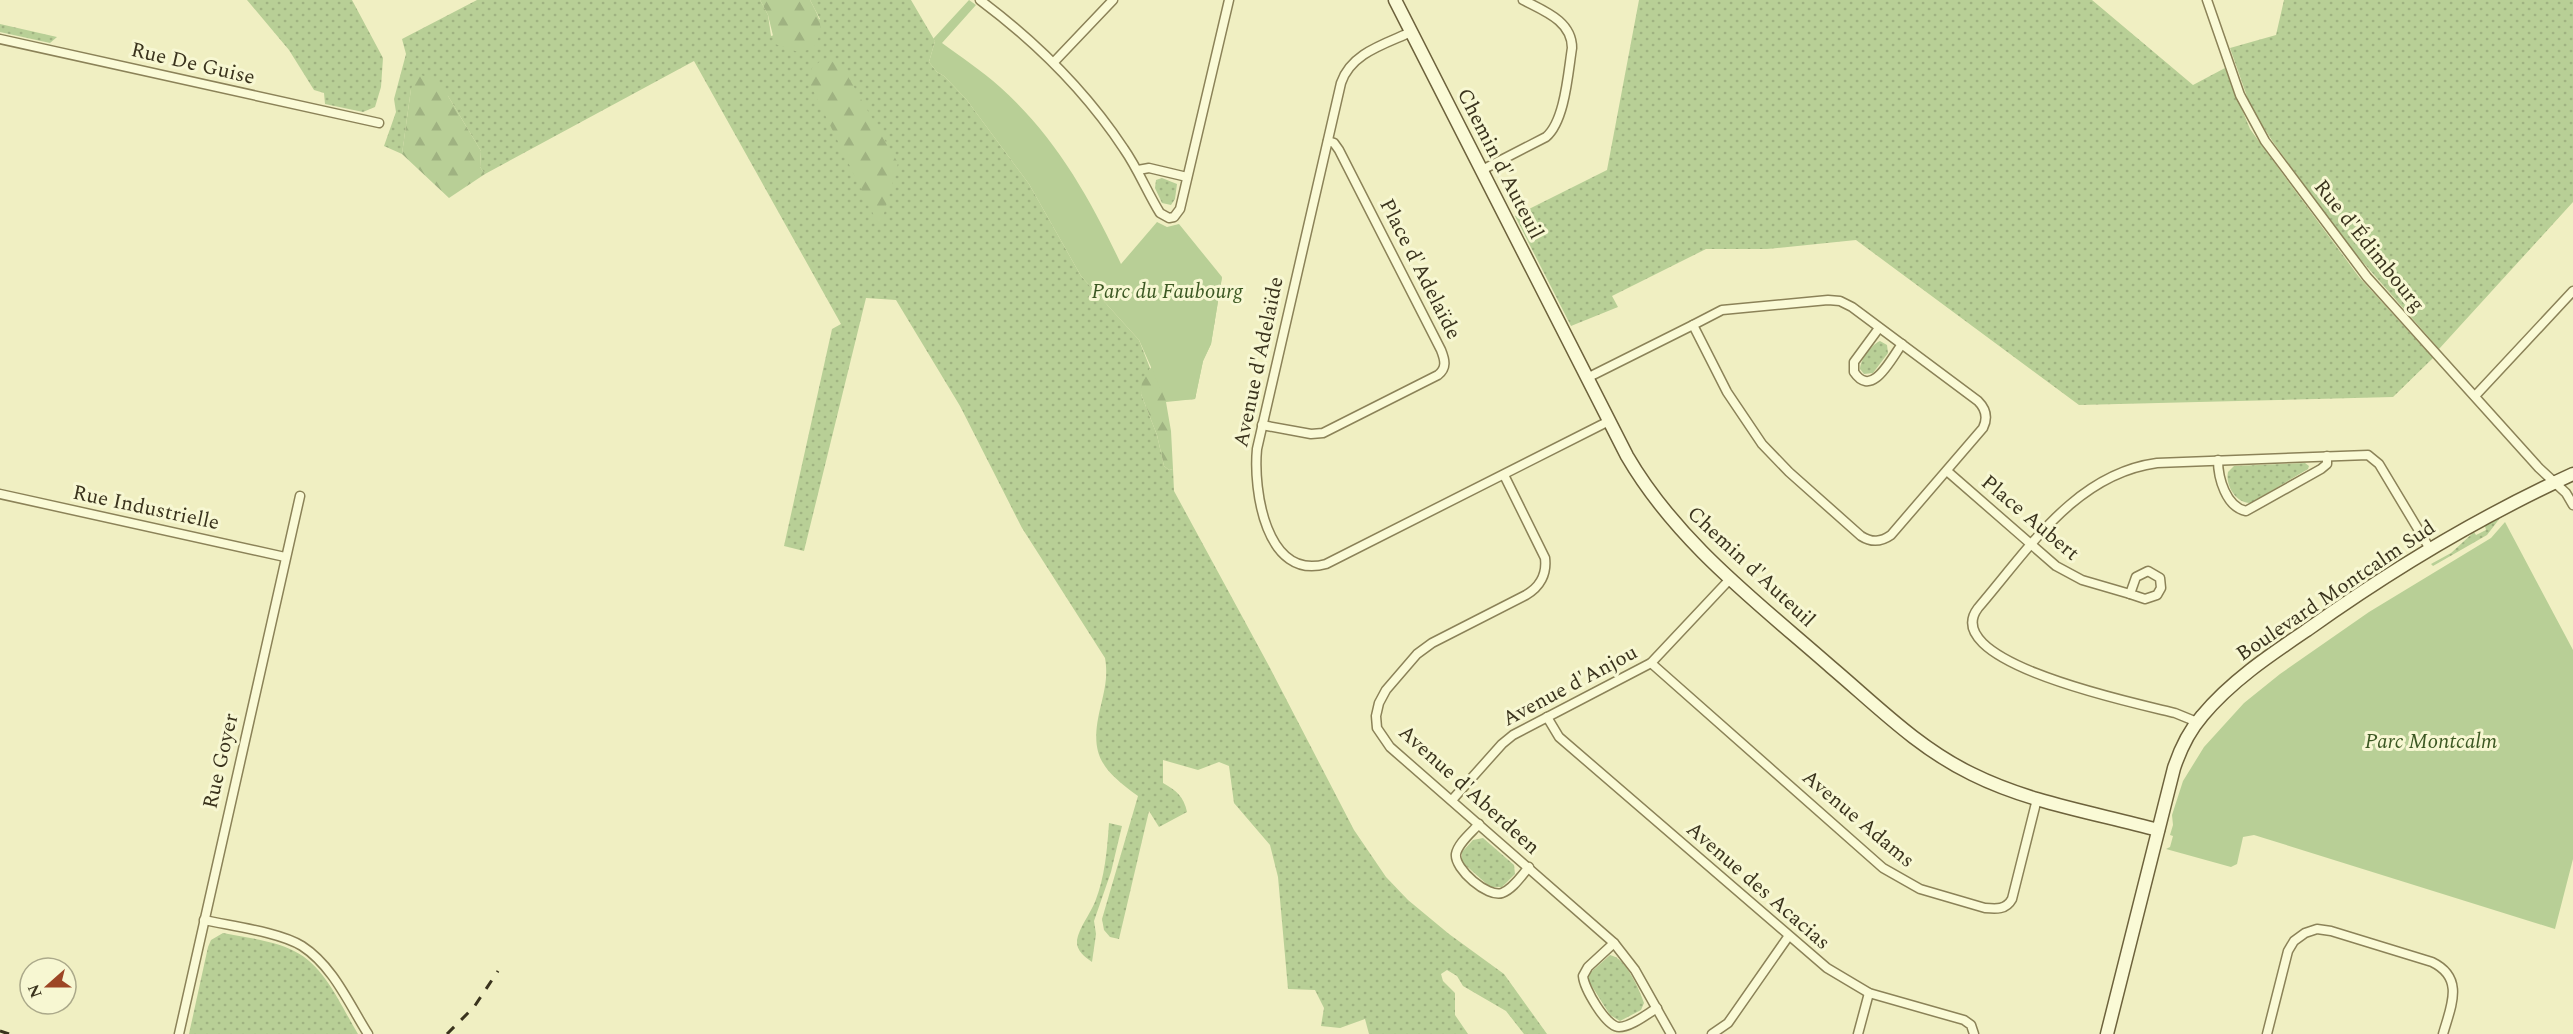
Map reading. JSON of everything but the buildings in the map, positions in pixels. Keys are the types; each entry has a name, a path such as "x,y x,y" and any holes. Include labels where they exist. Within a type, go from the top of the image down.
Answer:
{"street":[{"path":"980,0 1032,41 1054,62 1098,112 1138,170 1160,213 1170,218 1174,217 1180,209 1229,0"},
{"path":"1054,62 1113,0"},
{"path":"1482,170 1546,137 1554,129 1559,118 1572,48 1571,38 1562,23 1524,0"},
{"name":"Rue d'Édimbourg","path":"2207,0 2244,105 2265,141 2367,277 2566,493 2573,505"},
{"name":"Chemin d'Auteuil","path":"1398,1 1411,32 1633,467 1664,512 1689,540 1730,579 1920,743 1972,775 2037,799 2158,830"},
{"name":"Avenue d'Adelaïde","path":"1411,32 1363,56 1348,68 1341,83 1262,424 1255,473 1259,501 1268,529 1278,549 1292,561 1301,565 1319,566 1334,561 1609,421"},
{"name":"Rue De Guise","path":"0,39 379,123"},
{"name":"Place d'Adelaïde","path":"1262,424 1311,434 1323,433 1438,375 1444,369 1444,357 1425,319 1339,150 1334,143 1328,141"},
{"path":"1138,170 1149,168 1187,177"},
{"path":"2475,396 2573,291"},
{"path":"1587,378 1692,325 1722,310 1828,300 1845,303 1978,401 1985,411 1983,428 1891,535 1879,541 1867,540 1789,472 1762,444 1727,392 1692,325"},
{"path":"1879,328 1854,362 1854,372 1861,380 1866,382 1876,379 1902,344"},
{"path":"2197,722 2175,713 2046,678 2008,660 1978,639 1971,624 1974,613 2070,504 2106,478 2145,465 2362,455 2376,460 2430,549"},
{"path":"2218,460 2218,475 2224,488 2234,505 2246,511 2321,469 2326,464 2327,456"},
{"name":"Place Aubert","path":"1947,471 2056,566 2073,576 2130,594"},
{"name":"Boulevard Montcalm Sud","path":"2107,1034 2177,759 2197,722 2221,696 2259,664 2351,599 2430,549 2495,512 2573,474"},
{"name":"Avenue d'Aberdeen","path":"1504,475 1545,558 1546,569 1541,582 1533,591 1421,650 1386,690 1377,709 1377,729 1384,739 1614,943 1635,970 1671,1034"},
{"name":"Rue Industrielle","path":"0,494 285,557"},
{"name":"Rue Goyer","path":"179,1034 300,496"},
{"name":"Avenue d'Anjou","path":"1452,800 1502,744 1513,735 1651,663 1730,579"},
{"name":"Avenue Adams","path":"1651,663 1883,868 1920,890 1985,908 1995,909 2006,906 2012,899 2037,799"},
{"name":"Avenue des Acacias","path":"1547,717 1559,737 1788,937 1827,968 1869,993 1964,1020 1971,1025 1974,1034"},
{"path":"1479,824 1457,851 1456,861 1462,871 1487,892 1497,894 1509,889 1529,867"},
{"path":"204,920 282,938 301,945 326,968 368,1034"},
{"path":"2267,1034 2290,946 2305,933 2323,929 2432,962 2444,969 2450,979 2454,994 2443,1034"},
{"path":"1713,1034 1728,1023 1788,937"},
{"path":"1614,943 1584,972 1583,981 1591,996 1609,1023 1618,1027 1657,1008"},
{"path":"1858,1034 1869,993"}],"green space":[{"path":"247,0 352,0 383,58 381,87 375,107 363,112 325,104 324,93 314,90 289,50"},
{"path":"477,0 760,0 768,15 771,36 820,19 810,0 911,0 935,41 929,62 966,99 1029,184 1081,276 1139,340 1150,368 1141,394 1157,435 1164,466 1169,470 1173,469 1174,491 1269,666 1354,830 1386,877 1408,900 1449,934 1504,974 1547,1034 1524,1034 1506,1011 1463,986 1457,976 1447,970 1441,974 1443,981 1455,993 1455,1015 1468,1034 1369,1034 1365,1019 1340,1028 1321,1026 1324,1008 1315,990 1288,989 1278,877 1270,845 1234,803 1229,766 1219,762 1198,770 1163,760 1163,783 1179,794 1187,812 1159,827 1149,811 1119,939 1110,937 1104,930 1102,919 1138,796 1106,768 1097,748 1096,736 1106,682 1105,658 1022,528 960,406 896,300 866,298 804,551 784,546 832,329 841,324 694,61 485,174 480,167 481,151 448,96 411,89 402,154 384,146 396,112 394,99 406,54 402,39"},
{"path":"760,0 810,0 820,24 819,35 813,49 798,52 775,44 768,15"},
{"name":"Parc du Faubourg","path":"969,0 976,5 942,43 1000,87 1038,126 1084,192 1121,264 1157,222 1167,227 1179,224 1222,277 1211,344 1203,361 1195,399 1166,401 1139,340 1081,276 1029,184 966,99 929,62 935,41 933,39"},
{"path":"1639,0 2092,0 2193,85 2225,68 2250,129 2359,277 2433,358 2393,397 2079,405 1856,240 1767,249 1706,249 1612,296 1618,307 1571,326 1515,216 1607,170"},
{"path":"2284,0 2573,0 2573,202 2439,349 2347,244 2251,108 2230,48 2276,35"},
{"path":"0,24 57,37 50,43 0,32"},
{"path":"823,59 834,62 847,75 898,163 880,228 810,84 812,68"},
{"path":"421,75 432,79 448,96 481,151 480,167 485,174 449,198 402,154 411,89 415,77"},
{"path":"1162,178 1177,184 1175,199 1171,205 1162,203 1155,188 1156,180"},
{"path":"1222,277 1211,344 1203,361 1195,399 1166,402 1171,431 1173,469 1169,470 1164,466 1157,435 1141,394 1142,379"},
{"path":"1880,341 1887,345 1888,353 1873,373 1864,374 1860,369 1862,361 1870,349"},
{"path":"2305,463 2309,466 2308,469 2251,503 2236,497 2228,482 2228,472 2234,466"},
{"path":"2500,518 2487,535 2433,566 2431,564 2451,553 2474,532 2476,535 2486,530 2485,526"},
{"name":"Parc Montcalm","path":"2505,522 2573,650 2573,859 2555,929 2254,835 2243,837 2237,864 2231,867 2166,849 2170,847 2173,836 2170,835 2173,825 2172,815 2183,781 2204,747 2244,703 2280,674 2369,612 2491,538"},
{"path":"1109,823 1122,826 1111,872 1094,921 1096,934 1092,962 1079,950 1077,940 1095,902 1101,883"},
{"path":"1483,838 1514,865 1515,874 1502,887 1490,887 1462,862 1462,852 1473,840"},
{"path":"223,933 277,944 305,958 323,976 358,1034 189,1034 208,947 211,940"},
{"path":"1610,955 1616,957 1626,968 1644,1003 1641,1010 1620,1021 1610,1015 1588,980 1590,973"}],"railway":[{"path":"447,1034 474,1007 498,971"},
{"path":"0,1031 9,1034"}]}
